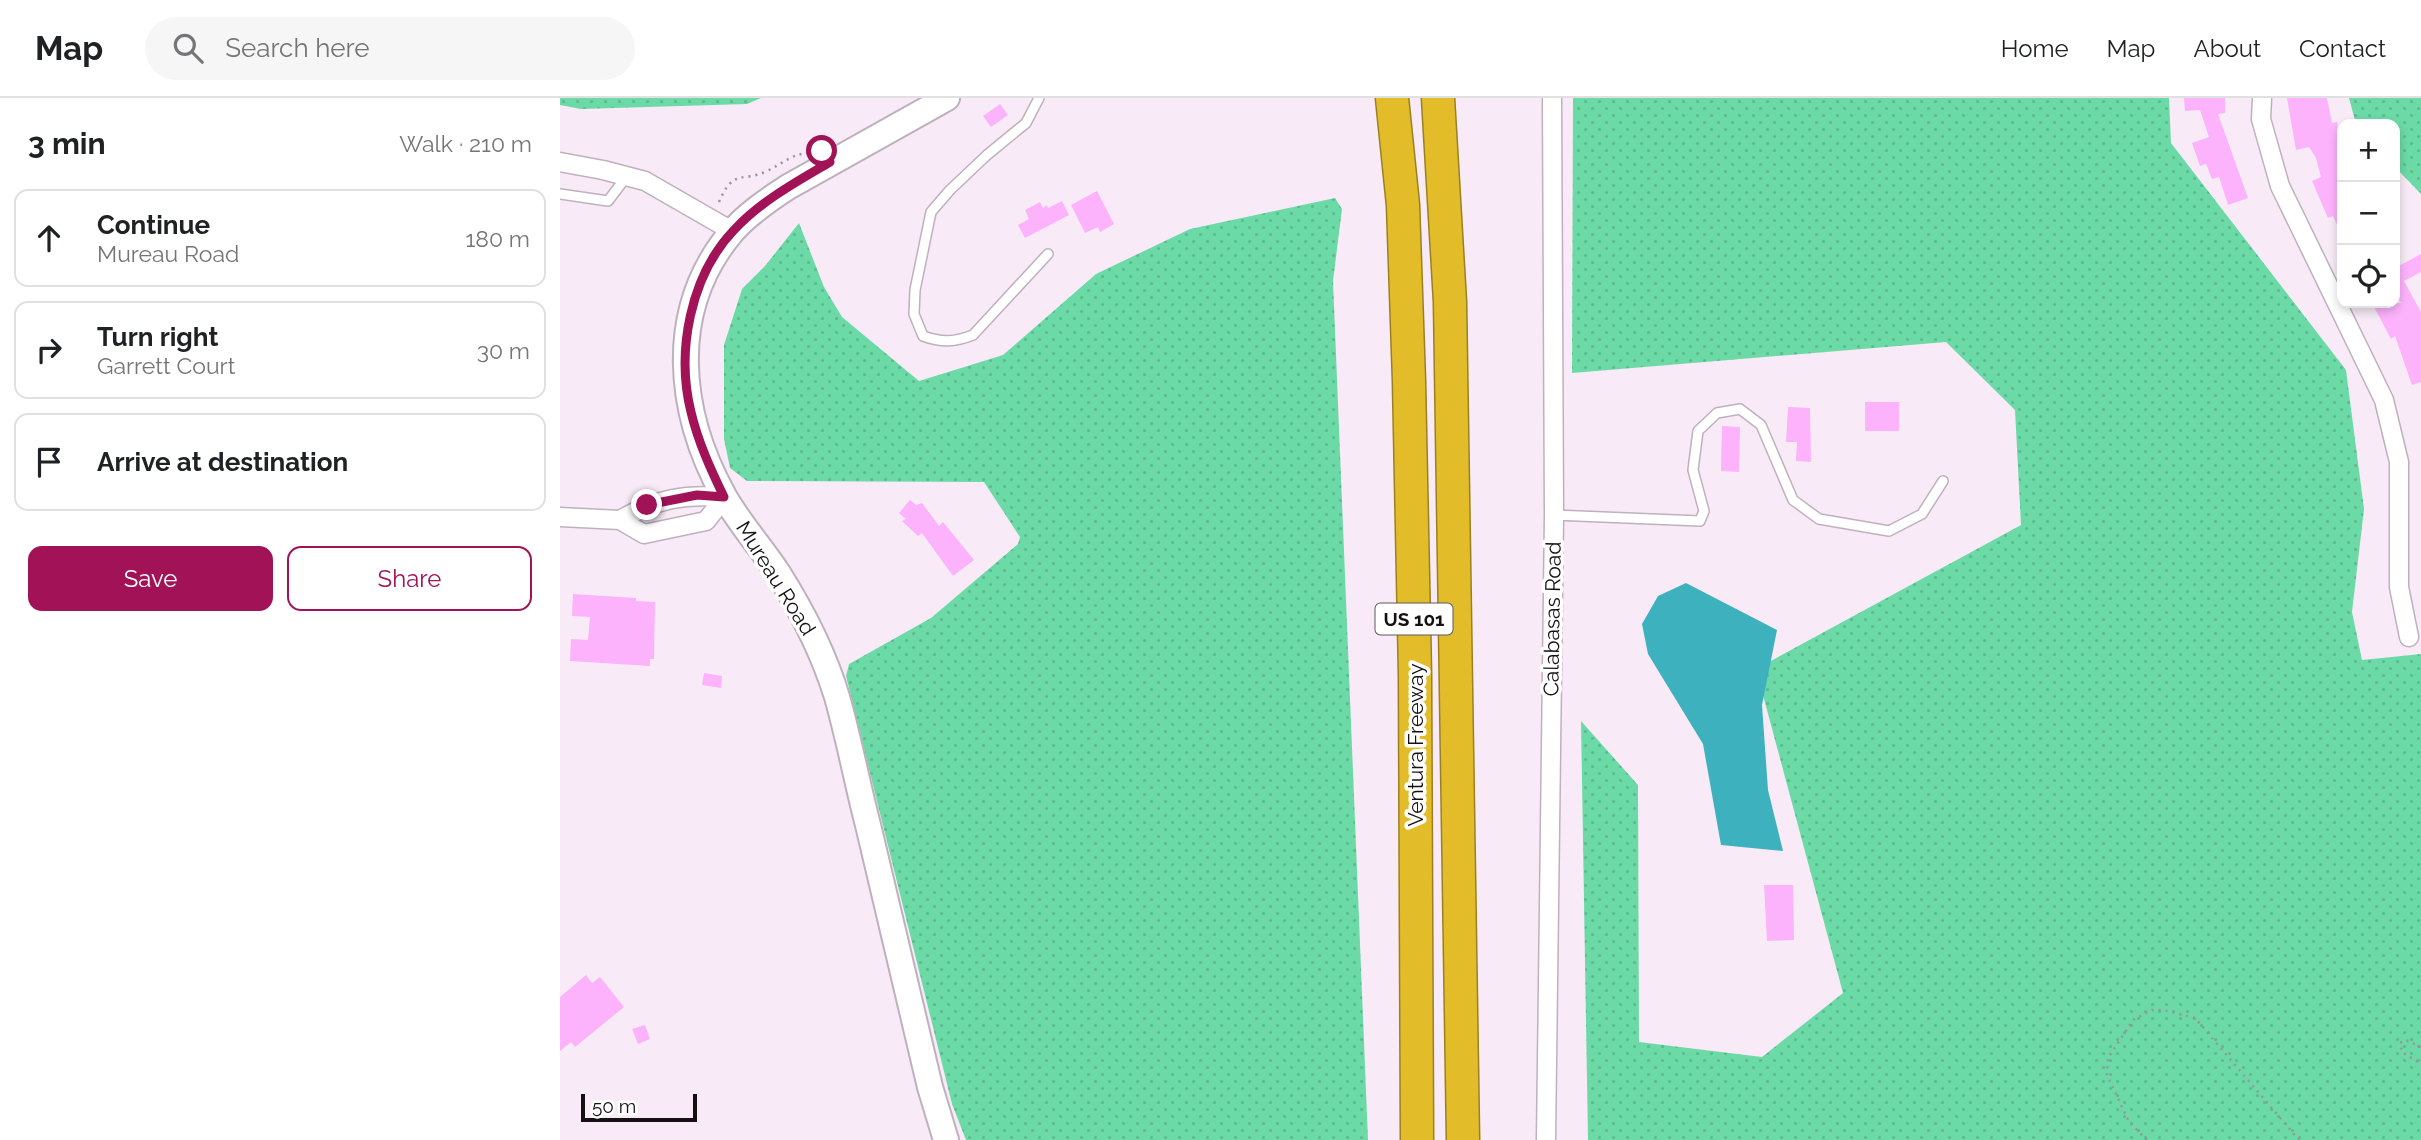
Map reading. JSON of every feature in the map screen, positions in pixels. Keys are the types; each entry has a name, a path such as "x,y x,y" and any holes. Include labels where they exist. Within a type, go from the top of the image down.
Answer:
{"highway":[{"name":"Ventura Freeway","path":"1392,98 1403,205 1409,381 1415,675 1417,1140"},
{"name":"Ventura Freeway","path":"1438,98 1450,302 1463,1140"}],"main road":[{"name":"Mureau Road","path":"946,1140 930,1087 837,696 806,623 778,574 724,497 704,454 690,412 685,379 685,348 703,279 719,248 732,231 768,201 830,162 947,98"}],"street":[{"name":"Calabasas Road","path":"1546,1140 1553,515 1552,98"},
{"path":"2262,98 2261,119 2280,186 2384,400 2399,462 2399,587 2409,637"},
{"path":"560,162 627,176 666,191 732,231"},
{"path":"620,520 647,505 697,495 724,497"},
{"path":"560,517 620,520 644,534 706,521 724,497"}],"lane":[{"path":"1039,98 1026,123 987,155 931,212 915,290 914,314 923,336 939,342 957,341 973,335 1048,254"},
{"path":"560,194 608,201 627,176"},
{"path":"1553,515 1700,521 1704,511 1693,470 1698,432 1717,413 1740,409 1761,425 1793,500 1819,519 1889,531 1922,514 1943,481"}],"path":[{"path":"719,202 728,185 736,179 768,171 794,155 822,151 830,162"},
{"path":"2147,1140 2129,1122 2106,1075 2108,1058 2133,1020 2152,1010 2163,1010 2196,1018 2299,1140"},
{"path":"2421,1047 2406,1040 2400,1043 2402,1052 2421,1064"}],"green space":[{"path":"560,98 761,98 747,104 581,109 560,105"},
{"path":"1573,98 2169,98 2171,143 2346,370 2364,509 2352,612 2362,660 2421,654 2421,1140 1588,1140 1581,721 1638,785 1639,1042 1762,1057 1843,993 1756,669 2021,525 2015,410 1946,342 1572,373"},
{"path":"2349,98 2421,98 2421,194 2400,172 2400,119 2355,119"},
{"path":"1335,198 1342,209 1333,281 1368,1140 966,1140 952,1104 846,676 849,664 931,618 1018,544 1020,537 984,482 747,481 730,468 724,439 724,345 742,289 765,266 799,223 824,287 842,317 919,381 1003,355 1096,274 1190,229"}],"water":[{"path":"1686,583 1777,630 1762,705 1768,790 1783,851 1721,845 1703,744 1648,654 1642,624 1658,596"}],"building":[{"path":"2184,98 2225,98 2225,113 2218,114 2248,198 2228,205 2219,177 2212,179 2206,164 2200,166 2192,143 2209,137 2200,110 2185,111"},
{"path":"2287,98 2327,98 2332,123 2337,122 2337,224 2333,216 2328,218 2312,181 2321,177 2316,158 2309,147 2296,150"},
{"path":"1000,104 1008,115 991,127 983,116"},
{"path":"1097,191 1114,224 1100,232 1098,227 1085,233 1071,205"},
{"path":"1062,201 1069,215 1025,238 1018,225 1029,219 1025,210 1040,202 1043,208 1047,205 1048,208"},
{"path":"2421,254 2421,272 2404,281 2421,312 2421,382 2412,385 2395,336 2391,339 2375,308 2400,308 2400,265"},
{"path":"1865,402 1899,402 1899,431 1865,431"},
{"path":"1788,407 1810,408 1811,462 1796,461 1797,442 1786,442"},
{"path":"1722,426 1740,427 1739,472 1721,471"},
{"path":"910,500 916,505 922,503 939,526 943,522 974,560 953,576 922,533 918,536 902,521 906,519 899,513"},
{"path":"573,594 636,598 636,601 655,602 654,659 650,659 650,666 570,661 571,639 588,640 590,617 572,616"},
{"path":"704,673 722,676 721,688 702,685"},
{"path":"1764,885 1793,885 1794,940 1767,941"},
{"path":"586,975 592,983 600,977 624,1007 575,1047 571,1042 560,1051 560,997"},
{"path":"645,1025 650,1039 638,1044 632,1029"}],"route":[{"path":"647,505 697,495 724,497 704,454 690,412 685,379 685,348 695,302 716,253 732,231 768,201 830,162 822,151"}]}
